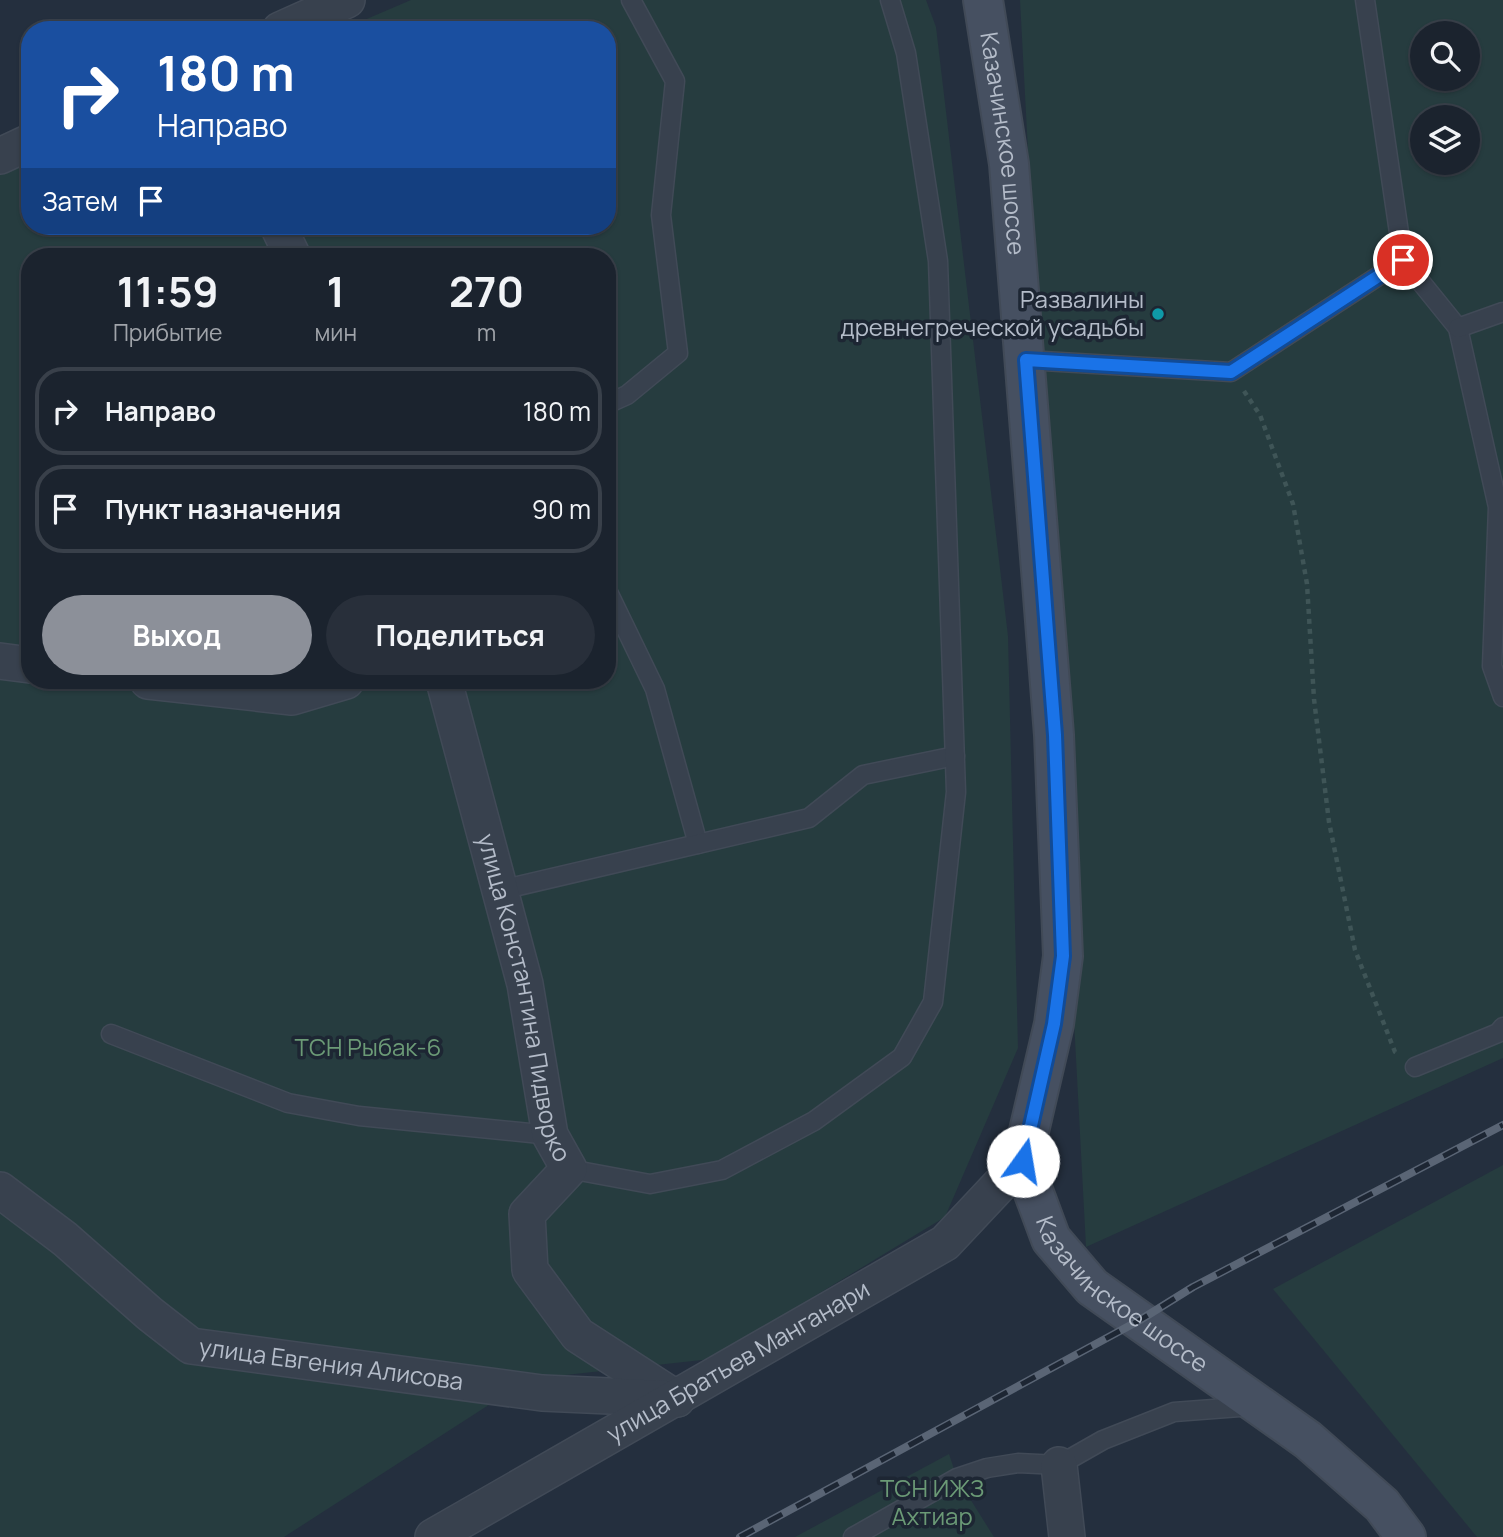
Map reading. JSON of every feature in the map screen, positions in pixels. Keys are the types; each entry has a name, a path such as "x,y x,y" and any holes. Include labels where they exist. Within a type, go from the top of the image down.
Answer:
{"main road":[{"name":"Казачинское шоссе","path":"983,0 1009,164 1026,360 1055,735 1063,956 1054,1024 1023,1161 1051,1239 1092,1287 1308,1440 1382,1505 1406,1537"}],"street":[{"path":"300,21 347,0"},
{"path":"0,156 21,146"},
{"path":"0,661 21,664"},
{"path":"220,689 292,697 319,689"},
{"name":"улица Константина Пидворко","path":"446,689 525,984 550,1135 569,1169 527,1214 530,1270 578,1335 677,1399"},
{"name":"улица Братьев Манганари","path":"433,1537 945,1244 1023,1161"},
{"name":"улица Евгения Алисова","path":"0,1190 65,1239 150,1314 191,1346 542,1393 677,1399"},
{"path":"1059,1465 1067,1537"}],"lane":[{"path":"616,400 627,395 678,353 661,215 675,81 631,0"},
{"path":"569,1169 650,1184 722,1170 814,1121 902,1057 933,1002 956,792 938,261 906,53 890,0"},
{"path":"1365,0 1403,260 1458,328 1498,507 1492,666 1503,697"},
{"path":"1026,360 1231,372 1403,260"},
{"path":"1458,328 1503,312"},
{"path":"616,609 655,689 698,844"},
{"path":"501,890 809,818 863,775 955,756"},
{"path":"1415,1067 1498,1033 1503,1027"},
{"path":"111,1034 288,1103 359,1116 550,1135"},
{"path":"853,1537 957,1478 987,1468 1017,1463 1059,1465 1103,1440 1174,1412 1259,1406"}],"path":[{"path":"1231,372 1260,415 1293,504 1307,584 1314,699 1329,822 1355,950 1395,1052 1415,1067"}],"green space":[{"name":"ТСН Рыбак-6","path":"411,0 926,0 936,27 1008,636 1018,1048 945,1217 711,1359 529,1379 284,1537 0,1537 0,175 21,166 21,235 616,235 616,21 362,21"},
{"path":"1020,0 1503,0 1503,1058 1086,1247"},
{"path":"1503,1165 1503,1537 1477,1537 1273,1289"},
{"name":"ТСН ИЖЗ Ахтиар","path":"949,1454 957,1478 994,1537 795,1537"}],"railway":[{"path":"740,1537 1140,1320 1193,1287 1503,1125"}],"place":[{"name":"Развалины древнегреческой усадьбы","path":"1158,314"}],"route":[{"path":"1023,1161 1054,1024 1063,956 1055,735 1026,360 1231,372 1403,260"}]}
